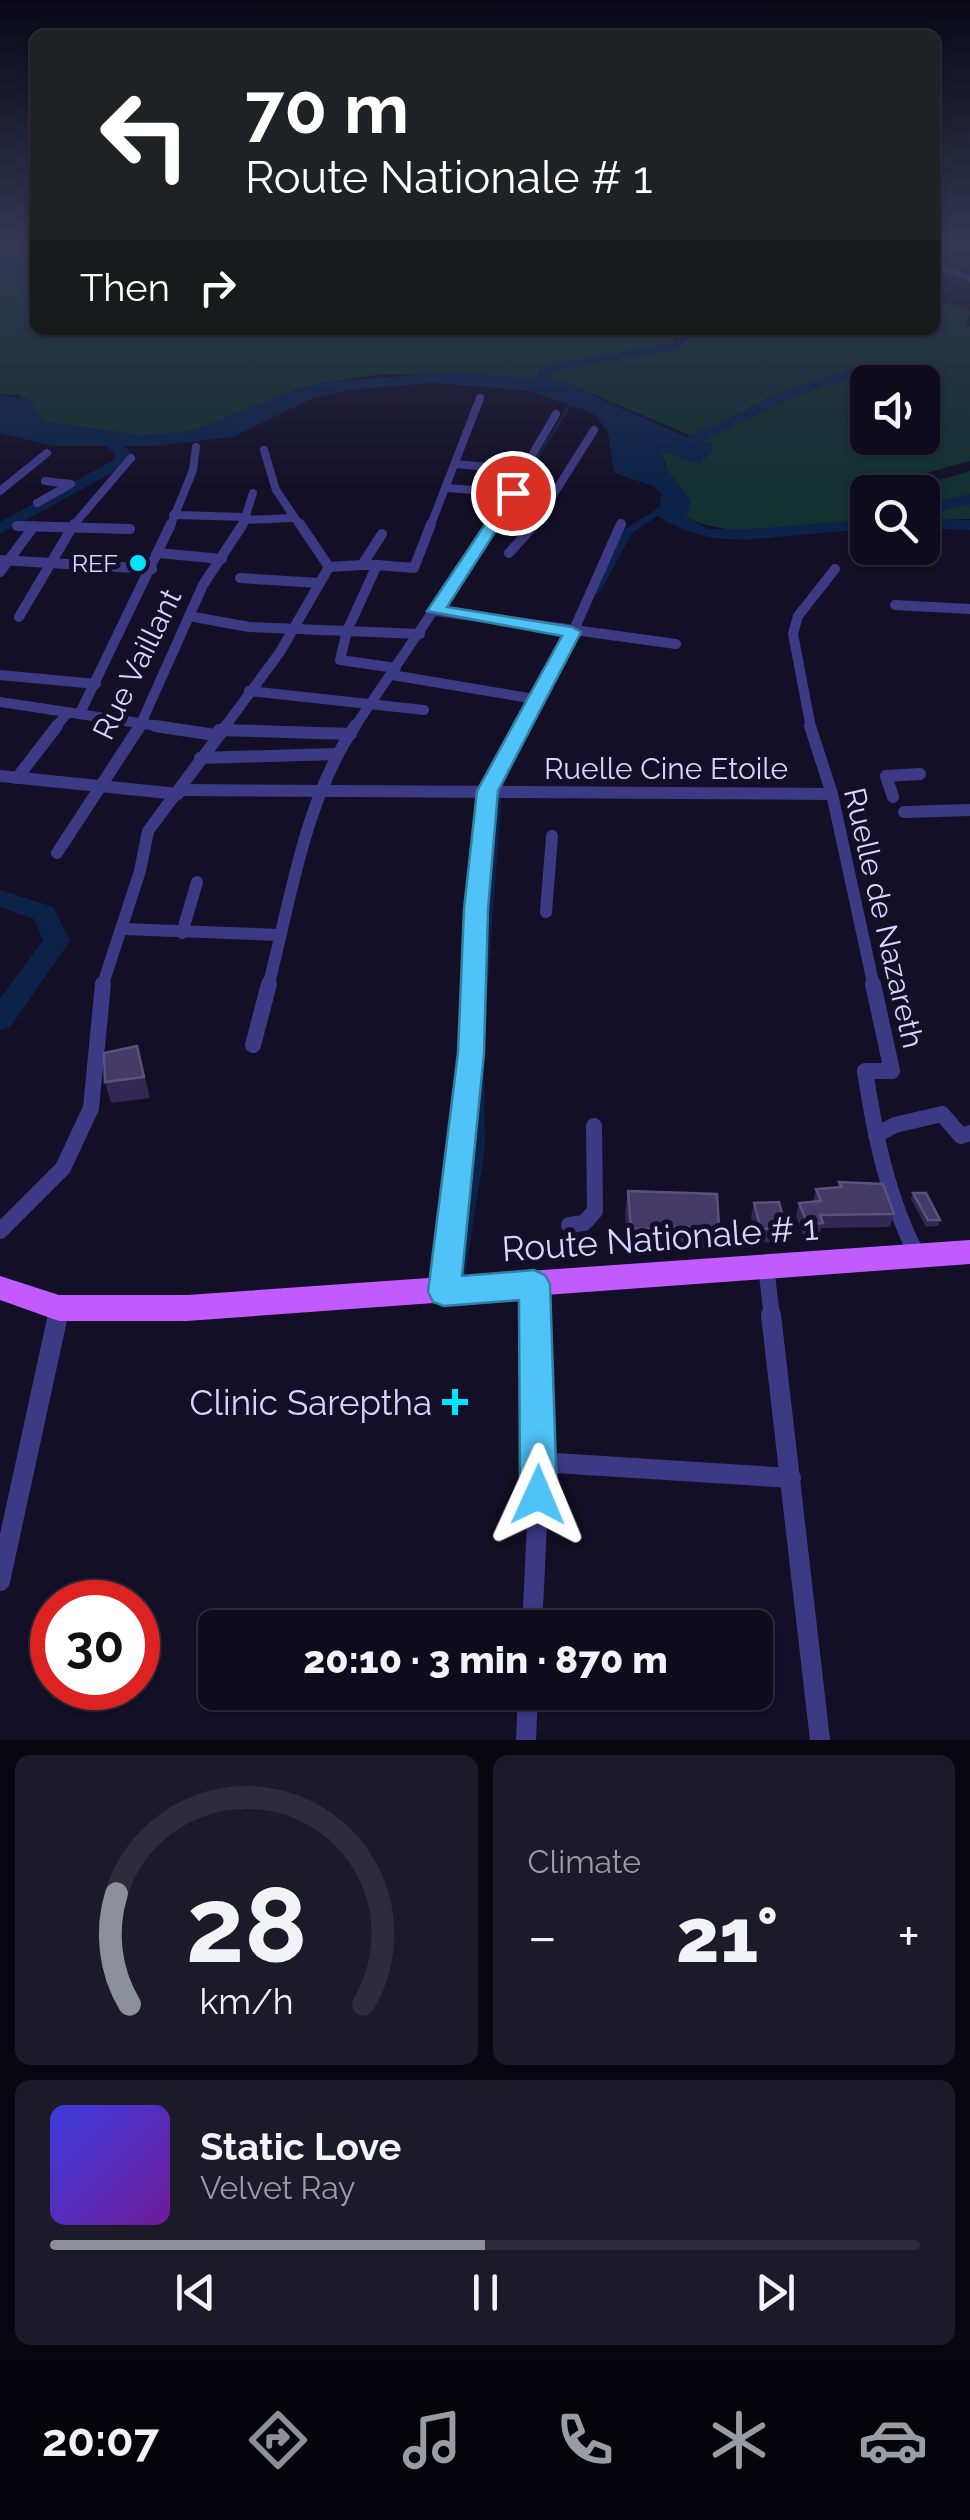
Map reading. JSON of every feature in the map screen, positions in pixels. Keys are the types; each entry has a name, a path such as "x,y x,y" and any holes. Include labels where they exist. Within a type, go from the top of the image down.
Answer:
{"main road":[{"name":"Route Nationale # 1","path":"0,1288 59,1308 187,1308 970,1252"}],"street":[{"path":"329,567 414,568 480,398"},
{"path":"252,1045 320,788 336,754 478,548 527,471 556,414"},
{"path":"509,553 543,515 594,430"},
{"path":"17,778 96,684 194,470 196,447"},
{"path":"264,450 276,490 329,567"},
{"path":"0,492 47,453"},
{"path":"19,617 71,528 131,458"},
{"path":"456,464 527,471"},
{"path":"37,503 71,484 45,481"},
{"path":"446,488 513,493"},
{"name":"Rue Vaillant","path":"58,854 142,723 189,616 247,518 253,494"},
{"path":"173,515 292,518"},
{"path":"444,1292 471,1053 476,909 487,791 572,632 621,524"},
{"path":"18,526 130,529"},
{"path":"0,572 4,560 34,526"},
{"path":"362,565 382,534"},
{"path":"158,553 222,559"},
{"path":"4,560 152,568"},
{"path":"376,566 347,631 340,660 535,699"},
{"path":"0,1231 64,1168 91,1108 101,1043 102,986 123,929 148,831 292,630 329,567"},
{"name":"Ruelle de Nazareth","path":"835,569 798,616 793,634 809,722 832,794 892,1071 865,1071 876,1134 901,1227 918,1257"},
{"path":"240,578 320,583"},
{"path":"896,605 970,608"},
{"path":"436,611 676,644"},
{"path":"189,616 292,630 420,634"},
{"path":"0,675 96,684"},
{"path":"249,691 374,701 424,710"},
{"path":"0,702 217,732 352,734"},
{"path":"200,758 336,754"},
{"path":"892,796 884,780 886,776 920,774"},
{"name":"Ruelle Cine Etoile","path":"0,776 179,792 250,794 320,788 660,798 832,794"},
{"path":"904,812 970,810"},
{"path":"546,912 552,836"},
{"path":"182,933 197,882"},
{"path":"123,929 280,935"},
{"path":"876,1134 895,1124 942,1114 961,1136 970,1132"},
{"path":"569,1225 584,1224 596,1212 594,1126"},
{"path":"766,1267 820,1740"},
{"path":"533,1610 540,1462 534,1284"},
{"path":"0,1581 59,1308"},
{"path":"540,1462 790,1478"},
{"path":"526,1740 527,1710"}],"green space":[{"path":"0,326 30,326 30,335 940,335 940,326 970,327 970,461 919,475 850,475 850,522 815,529 745,531 686,517 660,450 694,437 559,380 386,374 296,389 193,431 142,436 42,421 19,395 0,394"},
{"path":"970,471 970,519 940,519 940,480"}],"water":[{"path":"451,372 559,380 682,435 713,443 711,453 699,464 661,451 665,467 691,501 686,517 709,529 773,529 778,534 745,539 703,536 659,517 661,494 653,486 614,473 608,432 595,414 530,391 431,383 347,390 311,399 233,437 155,446 53,446 0,433 0,394 30,400 43,421 142,436 193,431 296,389 328,382"}],"building":[{"path":"137,1046 144,1077 105,1082 104,1053"},
{"path":"839,1182 883,1184 894,1214 820,1215 823,1223 808,1225 799,1203 821,1201 816,1189 842,1187"},
{"path":"628,1191 717,1194 719,1227 631,1229"},
{"path":"913,1193 926,1193 940,1220 928,1220"},
{"path":"779,1202 786,1228 761,1229 754,1203"}],"waterway":[{"path":"540,388 543,374 560,366 675,347 682,335"},
{"path":"665,447 677,448 789,394 850,373"},
{"path":"533,464 572,402"},
{"path":"0,529 118,464 124,454 105,438"},
{"path":"940,506 970,499"},
{"path":"595,592 628,531 673,503"},
{"path":"940,524 970,525"},
{"path":"743,535 850,526"},
{"path":"479,998 496,789 506,767"},
{"path":"0,898 44,913 57,941 0,1020"},
{"path":"455,1277 476,1146 476,1059"}],"place":[{"name":"REF","path":"138,563"},
{"name":"Clinic Sareptha","path":"455,1402"}],"route":[{"path":"513,493 436,611 572,632 487,791 476,909 471,1053 444,1292 534,1284 538,1495"}]}
